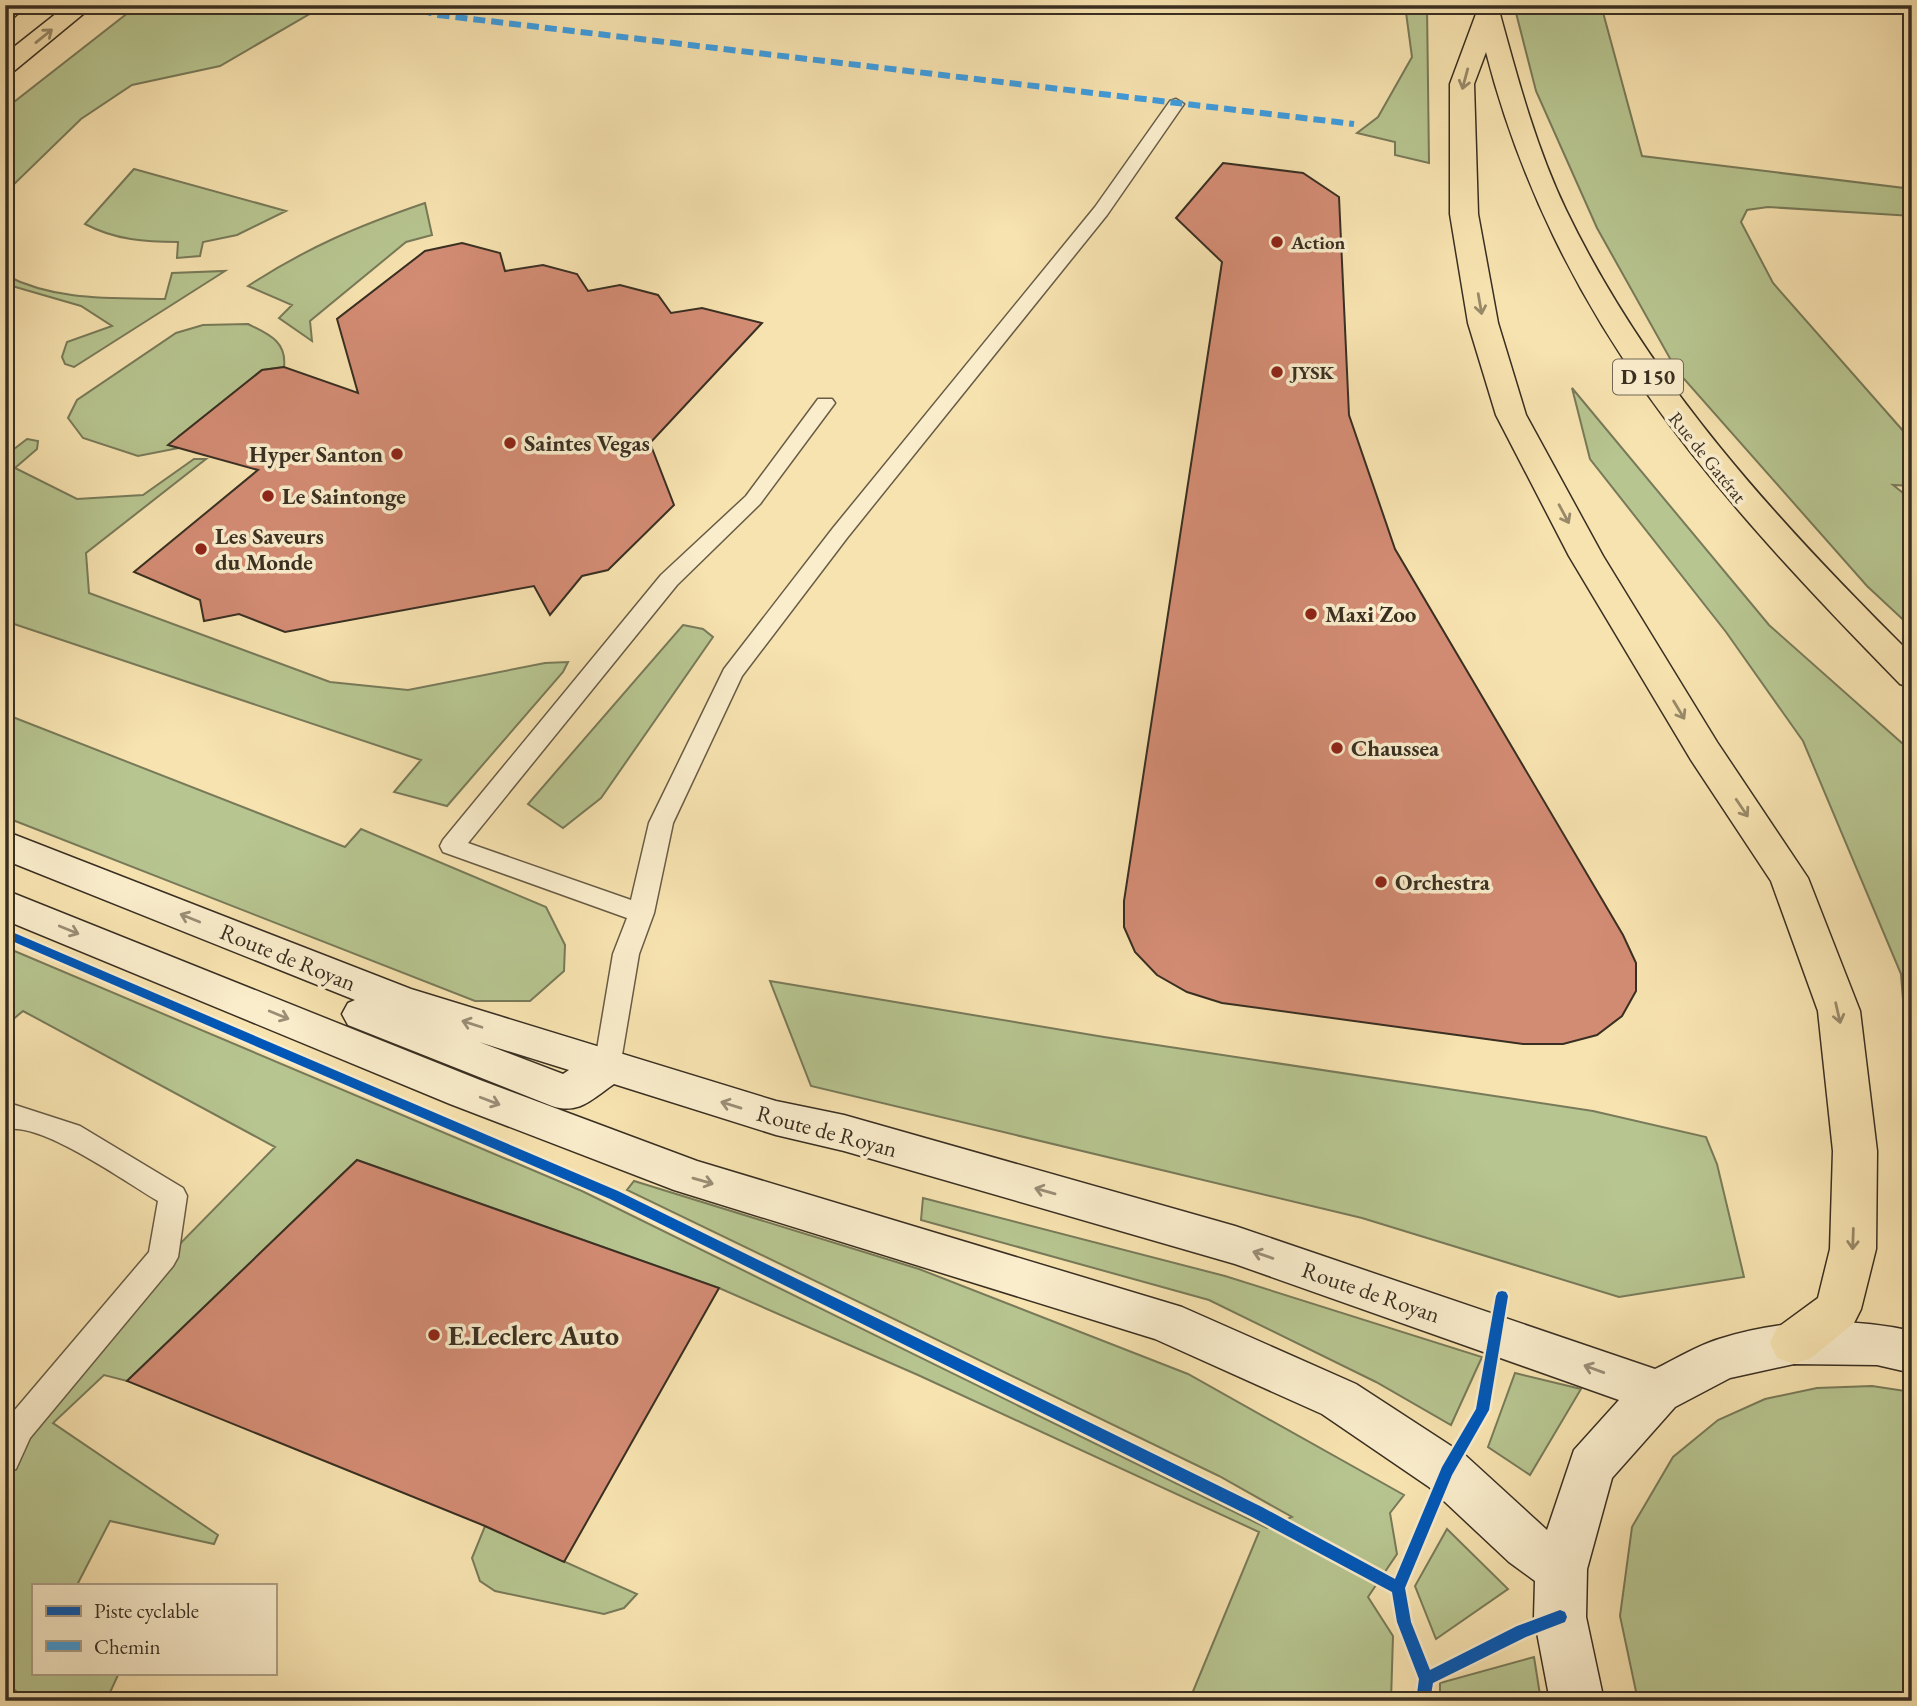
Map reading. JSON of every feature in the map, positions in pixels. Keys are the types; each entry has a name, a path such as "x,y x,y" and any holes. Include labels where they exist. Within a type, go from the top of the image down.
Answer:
{"main road":[{"path":"5,13 15,5"},
{"path":"5,66 82,5"},
{"path":"1487,10 1462,84 1464,215 1483,323 1511,415 1586,555 1704,751 1789,878 1839,1011 1855,1151 1853,1249 1838,1309 1794,1343"},
{"name":"Rue de Gatérat","path":"1487,10 1501,78 1534,172 1577,261 1620,338 1679,422 1751,510 1912,676"},
{"name":"Route de Royan","path":"5,845 399,1001 776,1118 845,1133 1235,1245 1658,1392"},
{"path":"5,904 465,1091 690,1177 1165,1322 1339,1399 1447,1471 1527,1545 1560,1569"},
{"path":"135,957 206,953 567,1094 607,1067"},
{"path":"1577,1701 1560,1617 1560,1569 1591,1466 1658,1392 1721,1359 1794,1343 1877,1345 1912,1352"}],"lane":[{"path":"607,1067 626,954 641,913 661,823 732,674 840,533 1101,211 1176,104"},
{"path":"641,913 452,846 669,580 753,500 825,403"},
{"path":"5,1119 12,1115 70,1134 173,1196 163,1257 19,1428 5,1459"}],"green space":[{"path":"138,5 325,5 220,66 132,85 81,119 5,193 5,109"},
{"path":"1405,5 1427,5 1429,163 1395,155 1395,142 1357,133 1378,117 1412,57"},
{"path":"1514,5 1601,5 1642,156 1912,189 1912,216 1768,207 1747,210 1741,222 1773,283 1912,441 1912,486 1893,485 1912,500 1912,628 1867,586 1677,371 1597,228 1536,91"},
{"path":"134,169 286,211 237,235 203,242 200,256 177,258 178,242 131,239 108,234 85,224"},
{"path":"425,203 432,235 406,242 310,321 312,341 279,318 292,305 248,286 334,238"},
{"path":"225,271 74,367 65,364 62,357 67,342 112,326 81,306 5,284 5,275 43,290 63,294 165,299 172,273"},
{"path":"248,324 275,340 282,351 284,367 262,370 178,437 179,448 138,456 83,438 68,418 77,400 176,333 203,325"},
{"path":"1572,388 1769,625 1912,752 1912,1113 1901,974 1803,741 1726,632 1590,459"},
{"path":"27,439 38,441 37,449 15,468 77,499 143,495 194,459 206,459 86,553 89,593 330,682 408,690 545,663 568,662 563,672 447,806 394,792 421,760 5,621 5,456"},
{"path":"683,625 703,629 713,637 601,798 563,828 528,804"},
{"path":"5,714 345,847 361,829 546,907 565,945 564,971 530,1001 475,1001 5,817"},
{"path":"5,947 582,1191 1267,1528 1292,1517 1219,1476 627,1190 634,1181 919,1269 1188,1374 1404,1495 1390,1513 1397,1554 1368,1597 1393,1636 1391,1701 1189,1701 1259,1532 918,1375 719,1288 357,1160 127,1381 104,1375 53,1423 218,1535 214,1544 110,1521 78,1584 32,1584 32,1674 119,1674 106,1701 28,1701 5,1682 5,1422 275,1147 23,1011 5,1026"},
{"path":"770,981 1104,1037 1593,1111 1706,1137 1717,1164 1744,1277 1619,1297 1362,1218 811,1086"},
{"path":"923,1198 1225,1276 1482,1357 1451,1425 1376,1382 1209,1300 921,1220"},
{"path":"1515,1373 1581,1389 1530,1475 1488,1447"},
{"path":"1872,1386 1912,1392 1912,1701 1638,1701 1620,1616 1632,1527 1673,1457 1718,1420 1765,1399 1817,1388"},
{"path":"485,1526 637,1594 624,1608 604,1614 495,1591 480,1581 472,1558"},
{"path":"1447,1529 1508,1589 1436,1639 1415,1586"},
{"path":"1534,1657 1541,1701 1440,1701 1440,1683"}],"building":[{"path":"1223,163 1303,173 1339,197 1349,415 1395,549 1623,935 1636,963 1636,991 1622,1016 1597,1035 1563,1044 1523,1044 1222,1003 1187,992 1157,975 1135,952 1124,927 1124,901 1222,262 1176,218"},
{"name":"Saintes Vegas","path":"462,243 500,253 505,271 543,265 577,274 588,291 620,285 658,295 671,313 702,308 762,323 650,443 674,505 608,570 582,576 550,615 534,586 285,632 239,614 204,621 200,600 134,572 258,470 168,445 262,370 284,367 358,393 337,319 425,251"},
{"name":"E.Leclerc Auto","path":"357,1160 719,1288 564,1562 485,1526 127,1381"}],"marked path":[{"path":"403,5 438,15 1354,124"}],"cycle path":[{"path":"5,933 614,1195 1257,1512 1398,1588 1447,1471 1482,1410 1502,1296"},
{"path":"1398,1588 1404,1622 1426,1679"},
{"path":"1423,1701 1426,1679 1522,1631 1560,1617"}],"place":[{"name":"Action","path":"1277,242"},
{"name":"JYSK","path":"1277,372"},
{"name":"Saintes Vegas","path":"510,443"},
{"name":"Hyper Santon","path":"397,454"},
{"name":"Le Saintonge","path":"268,496"},
{"name":"Les Saveurs du Monde","path":"201,549"},
{"name":"Maxi Zoo","path":"1311,614"},
{"name":"Chaussea","path":"1337,748"},
{"name":"Orchestra","path":"1381,882"},
{"name":"E.Leclerc Auto","path":"434,1335"}]}
